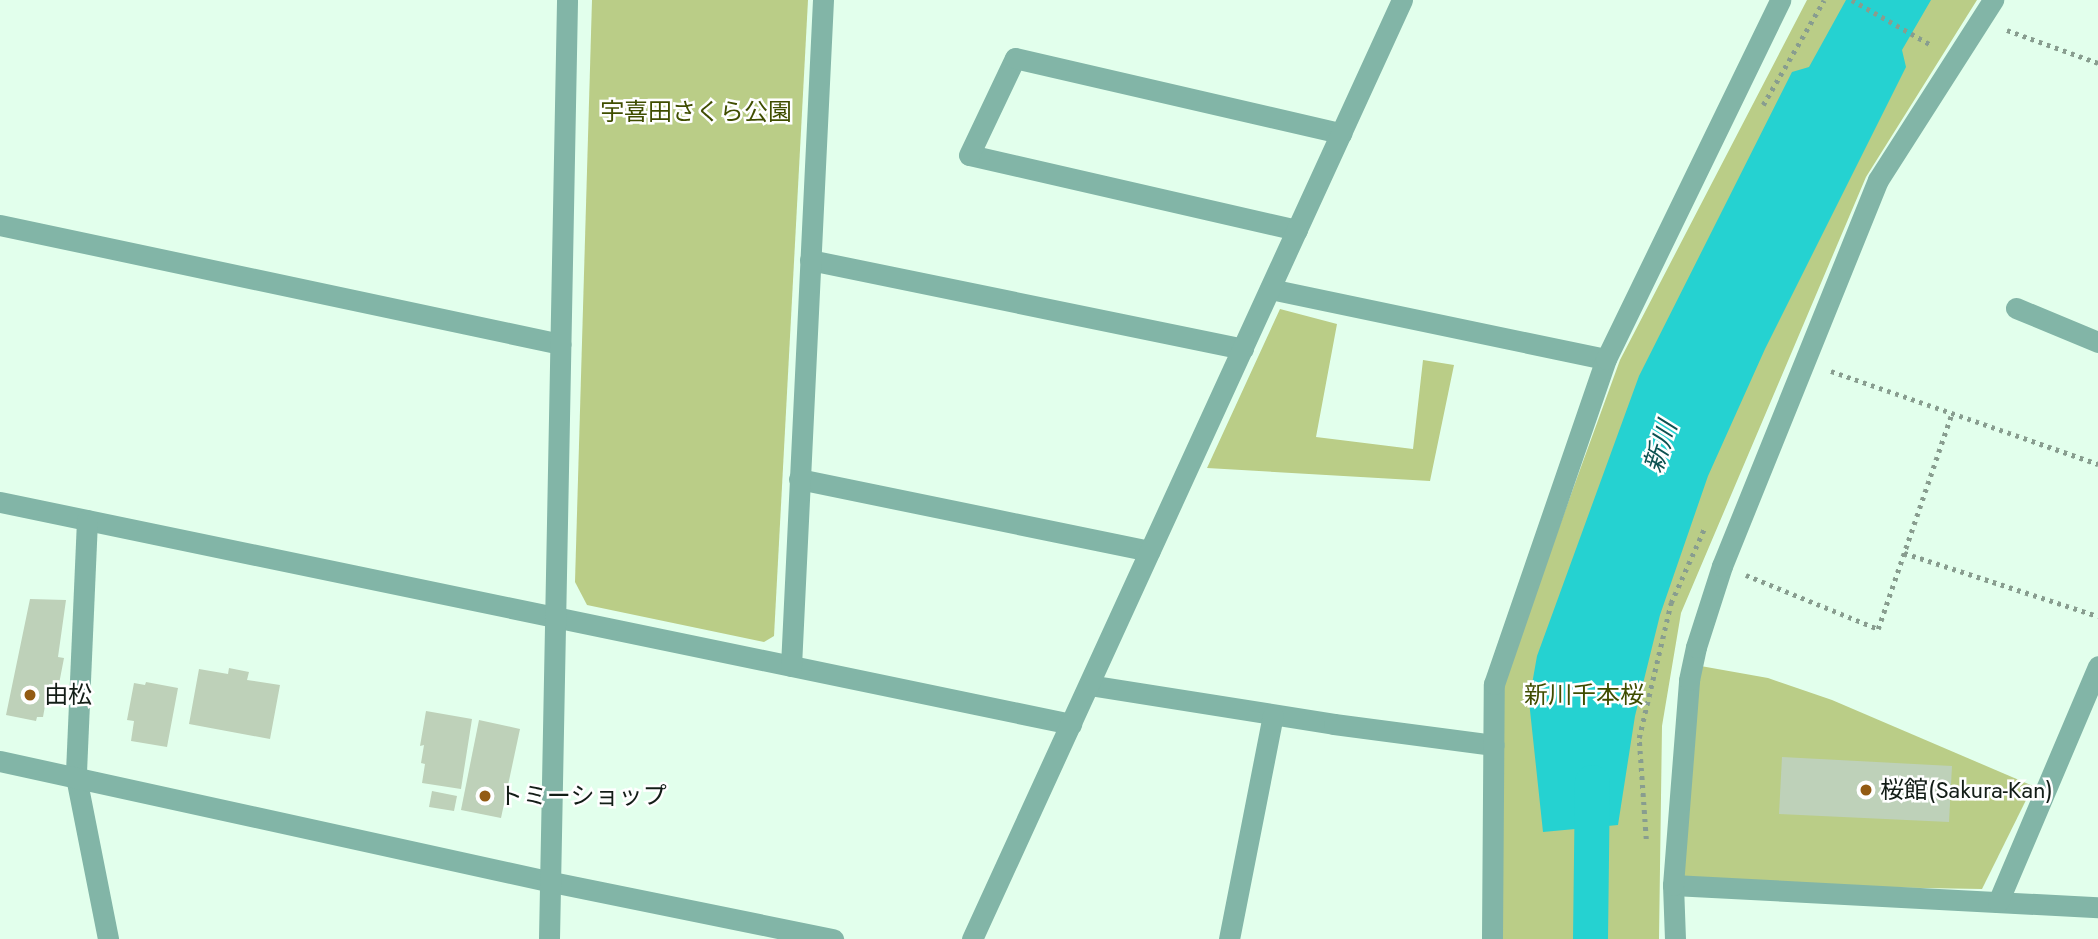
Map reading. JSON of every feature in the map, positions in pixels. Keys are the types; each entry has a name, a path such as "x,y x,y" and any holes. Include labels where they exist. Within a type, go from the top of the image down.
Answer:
{"street":[{"path":"549,939 567,0"},
{"path":"791,666 823,0"},
{"path":"972,939 1402,0"},
{"path":"1492,939 1493,684 1606,359 1780,0"},
{"path":"1675,939 1673,885 1689,680 1696,647 1723,566 1802,361 1878,180 1993,0"},
{"path":"1297,230 969,155 1015,58 1341,133"},
{"path":"0,225 561,344"},
{"path":"810,260 1243,349"},
{"path":"1270,289 1606,359"},
{"path":"2016,308 2098,342"},
{"path":"799,480 1150,551"},
{"path":"0,502 1071,724"},
{"path":"87,520 76,777 108,939"},
{"path":"1998,902 2098,666"},
{"path":"1089,685 1273,715 1494,745"},
{"path":"1229,939 1273,715"},
{"path":"0,761 552,882 833,939"},
{"path":"1673,885 2098,907"}],"path":[{"path":"1761,109 1824,0"},
{"path":"1852,0 1937,48"},
{"path":"1980,20 2098,64"},
{"path":"1802,361 2098,464"},
{"path":"1723,566 1878,629 1952,413"},
{"path":"1904,553 2098,616"}],"green space":[{"name":"宇喜田さくら公園","path":"592,0 808,0 774,636 764,642 587,605 575,582"},
{"name":"新川千本桜","path":"1807,0 1977,0 1866,177 1681,613 1662,726 1659,939 1496,939 1503,681 1620,360"},
{"path":"1280,309 1337,324 1316,437 1413,449 1423,360 1454,365 1430,481 1207,468"},
{"path":"1695,665 1768,678 1832,700 2033,786 1982,889 1755,885 1681,878"}],"water":[{"path":"1846,0 1931,0 1902,50 1906,67 1765,349 1708,476 1660,615 1635,716 1618,825 1543,832 1529,701 1537,656 1639,376 1792,72 1809,67"}],"building":[{"path":"30,599 66,600 58,657 64,658 59,684 49,684 43,717 37,717 36,721 6,715"},
{"path":"229,668 249,672 247,680 280,685 270,739 189,724 199,669 228,674"},
{"path":"146,682 178,688 167,747 131,741 134,721 127,720 134,683 145,685"},
{"path":"426,711 472,719 461,789 422,783 424,745 420,746"},
{"path":"479,720 520,729 501,818 461,810"},
{"name":"桜館(Sakura-Kan)","path":"1782,757 1952,766 1949,822 1779,814"},
{"path":"432,791 457,796 454,811 429,807"}],"waterway":[{"name":"新川","path":"1590,939 1592,782"}],"place":[{"name":"由松","path":"30,695"},
{"name":"桜館(Sakura-Kan)","path":"1866,790"},
{"name":"トミーショップ","path":"485,796"}]}
